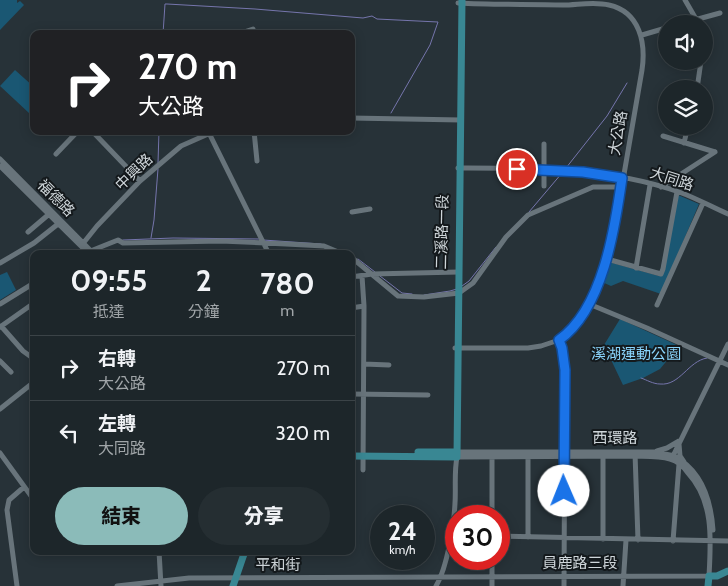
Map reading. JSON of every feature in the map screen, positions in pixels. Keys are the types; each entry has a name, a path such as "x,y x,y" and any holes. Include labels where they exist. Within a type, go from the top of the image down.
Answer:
{"main road":[{"name":"二溪路一段","path":"456,456 460,1"},
{"name":"西環路","path":"355,452 363,454"},
{"name":"西環路","path":"355,455 456,456"},
{"path":"233,586 246,555"},
{"name":"員鹿路三段","path":"710,576 723,574 728,571"},
{"name":"西環路","path":"710,576 710,586"},
{"path":"237,578 238,586"}],"street":[{"path":"685,0 692,15"},
{"path":"460,1 607,4 614,6 632,18 642,35 658,30"},
{"path":"713,16 720,13"},
{"name":"大公路","path":"559,340 568,333 589,304 607,259 643,60 642,35"},
{"path":"355,118 459,120"},
{"path":"56,154 74,135"},
{"path":"96,135 140,181"},
{"name":"中興路","path":"82,245 97,226 140,181 181,146 204,135"},
{"path":"209,135 266,250"},
{"path":"254,135 257,162"},
{"path":"684,143 686,135"},
{"path":"661,187 715,152 663,136"},
{"path":"544,144 544,186"},
{"name":"福德路","path":"0,159 86,250"},
{"name":"福德路","path":"0,166 58,224 82,245"},
{"name":"大同路","path":"459,168 564,171 622,178 678,192 728,214"},
{"path":"636,268 650,185"},
{"path":"355,260 398,296 424,297 457,290 472,283 506,238 528,215 593,187 621,187"},
{"path":"607,259 661,274 678,192"},
{"path":"657,305 703,203"},
{"path":"352,212 370,209"},
{"path":"28,232 48,214"},
{"path":"0,263 34,243 58,224"},
{"path":"96,250 118,240 123,243 186,241 263,243 324,246 333,250"},
{"path":"355,277 372,274 457,272"},
{"path":"362,276 364,306 363,470"},
{"path":"0,304 30,286"},
{"path":"589,304 728,365"},
{"path":"355,307 364,306"},
{"path":"30,307 0,326 30,356"},
{"path":"456,348 528,348 547,345 559,340 565,370 563,455 564,586"},
{"path":"672,457 728,344"},
{"path":"0,360 10,372"},
{"path":"364,364 390,365"},
{"path":"0,409 30,385"},
{"path":"355,394 428,395"},
{"path":"654,452 667,448 679,441"},
{"path":"679,441 680,456 686,464"},
{"name":"西環路","path":"635,454 654,452 672,457 686,464 698,478 706,493 712,519 713,541 710,576"},
{"path":"0,453 30,495"},
{"path":"492,454 492,505"},
{"name":"西環路","path":"456,456 492,454 635,454 672,457"},
{"path":"528,454 528,536"},
{"path":"603,454 603,539"},
{"path":"635,454 638,540"},
{"name":"二溪路一段","path":"455,505 456,456"},
{"path":"672,540 680,462"},
{"name":"西環路","path":"680,462 694,478 703,495 707,506 713,541"},
{"path":"17,586 8,510 9,500 24,487"},
{"path":"510,536 728,542"},
{"path":"623,586 626,540"},
{"path":"159,555 161,583"},
{"name":"二溪路一段","path":"441,578 445,564"},
{"path":"492,570 492,586"},
{"name":"員鹿路三段","path":"441,578 710,576"},
{"name":"平和街","path":"116,586 237,578 441,578"},
{"path":"436,586 441,578"}],"green space":[{"path":"0,0 17,0 17,3 20,1 24,5 0,30"},
{"path":"15,70 30,83 29,113 0,86"},
{"path":"678,195 699,204 661,294 623,281 611,286 602,282 609,262 659,276"},
{"path":"7,272 16,290 0,300 0,275"},
{"name":"溪湖運動公園","path":"620,319 679,346 660,369 643,378 623,385 604,345"}],"waterway":[{"path":"163,30 165,4 363,18 372,16 377,19 438,22 430,45 391,113"},
{"path":"566,168 607,116 627,83"},
{"path":"158,163 159,135"},
{"path":"151,238 158,169"},
{"path":"529,212 562,173"},
{"path":"123,240 173,238 259,239"},
{"path":"263,240 321,244"},
{"path":"462,286 469,281 496,247"},
{"path":"358,259 375,272"},
{"path":"380,276 402,293 412,294"},
{"path":"424,295 457,289"},
{"path":"641,378 655,383 667,384 700,360 707,358"}],"route":[{"path":"517,169 583,172 622,178 618,209 607,259 598,284 589,304 578,320 568,333 559,340 565,370 564,491"}]}
